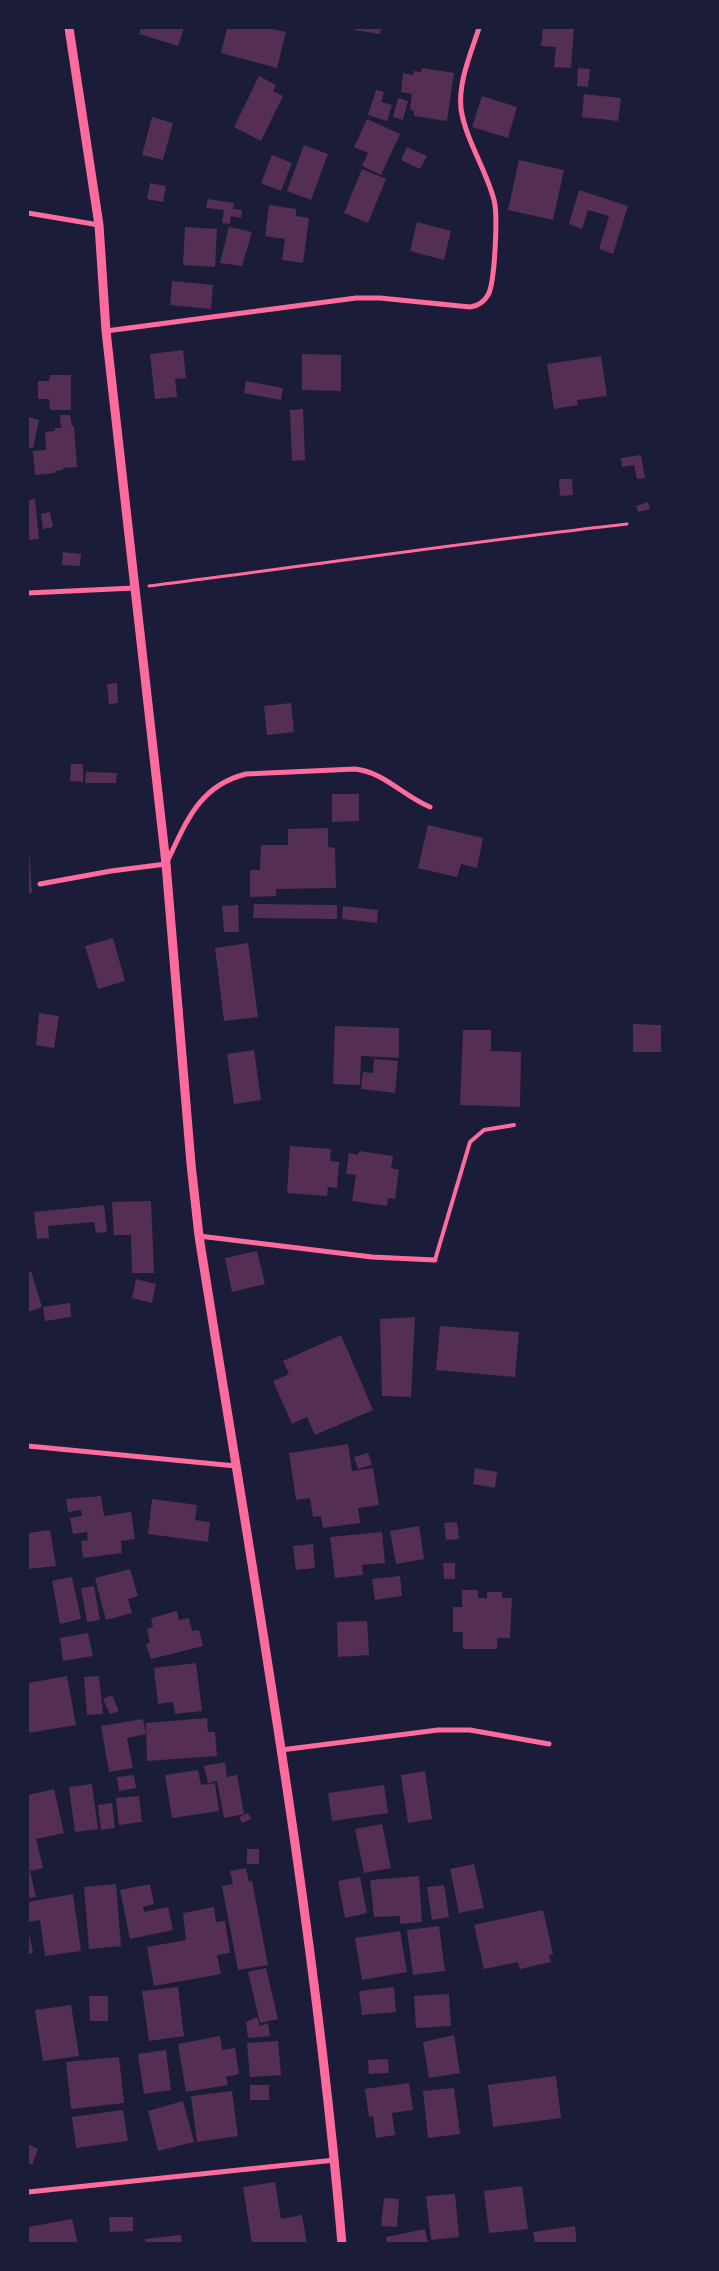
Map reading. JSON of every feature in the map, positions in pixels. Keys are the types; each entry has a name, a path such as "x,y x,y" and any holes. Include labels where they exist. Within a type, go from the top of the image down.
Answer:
{"street":[{"path":"69,28 99,225 106,331 166,864 191,1164 199,1236 304,1899 335,2160 342,2244"},
{"path":"106,331 356,298 380,298 470,307 480,304 487,297 492,284 496,210 490,187 464,120 461,99 462,85 479,28"},
{"path":"28,213 99,225"},
{"path":"28,593 134,588"},
{"path":"166,864 196,806 206,794 229,778 246,774 355,769 369,771 383,777 407,796 430,807"},
{"path":"40,884 111,871 166,864"},
{"path":"199,1236 372,1257 435,1260"},
{"path":"28,1446 236,1466"},
{"path":"281,1750 438,1730 470,1730 549,1744"},
{"path":"28,2192 335,2160"}],"lane":[{"path":"435,1260 470,1142 484,1130 514,1125"}],"path":[{"path":"134,588 264,573 508,538 627,524"}],"building":[{"path":"141,28 184,28 178,46 139,34"},
{"path":"227,28 267,28 286,32 277,68 221,53"},
{"path":"355,28 381,28 380,34 354,30"},
{"path":"543,28 574,28 571,68 554,67 556,47 541,46"},
{"path":"422,68 454,73 447,121 414,116 414,111 410,110 412,94 401,92 403,73 413,75 414,71 421,72"},
{"path":"578,68 590,69 588,87 577,86"},
{"path":"259,76 276,85 273,91 283,96 261,141 234,127"},
{"path":"376,90 384,92 381,102 392,105 387,121 368,115"},
{"path":"584,94 621,98 618,121 582,117"},
{"path":"482,96 517,107 508,138 472,127"},
{"path":"398,98 408,101 403,120 393,117"},
{"path":"152,117 173,123 163,160 142,155"},
{"path":"367,119 400,134 381,175 362,166 368,153 354,147"},
{"path":"304,145 328,154 311,200 287,191"},
{"path":"407,147 427,156 420,169 401,160"},
{"path":"272,155 292,163 281,191 261,183"},
{"path":"519,160 564,170 553,220 508,210"},
{"path":"362,169 386,179 368,223 344,213"},
{"path":"150,183 166,186 163,202 147,199"},
{"path":"579,190 628,206 613,254 599,249 609,216 588,210 582,229 569,224"},
{"path":"208,199 234,203 233,209 242,210 241,218 231,216 230,224 222,223 224,210 206,208"},
{"path":"269,205 296,209 296,216 309,218 303,263 282,260 285,239 265,236"},
{"path":"417,222 451,231 444,260 410,251"},
{"path":"185,227 217,229 215,267 183,265"},
{"path":"229,227 252,232 242,266 220,263"},
{"path":"172,281 213,285 211,309 170,305"},
{"path":"183,350 186,378 175,379 177,397 155,399 150,354"},
{"path":"302,354 341,355 341,391 302,390"},
{"path":"601,356 607,396 577,400 578,405 554,409 547,364"},
{"path":"50,375 71,375 71,410 50,410 49,399 38,399 38,381 49,381"},
{"path":"246,381 283,388 281,400 244,393"},
{"path":"303,409 305,460 292,461 290,410"},
{"path":"60,415 70,415 72,426 74,426 77,467 63,468 63,470 55,471 55,473 35,475 33,451 46,450 45,432 61,428"},
{"path":"28,417 39,420 33,448 28,447"},
{"path":"641,455 645,478 637,479 634,465 622,467 621,458"},
{"path":"559,479 572,479 573,495 560,496"},
{"path":"35,499 39,539 29,540 28,500"},
{"path":"648,502 650,509 638,512 636,506"},
{"path":"50,512 53,527 43,529 41,514"},
{"path":"63,552 81,554 80,566 62,565"},
{"path":"117,683 118,703 109,704 107,684"},
{"path":"291,703 294,732 267,735 264,706"},
{"path":"71,764 83,764 83,782 70,781"},
{"path":"86,772 117,773 116,783 85,783"},
{"path":"332,794 359,794 359,821 332,822"},
{"path":"428,825 483,838 477,868 461,864 457,877 418,868"},
{"path":"328,828 328,847 335,848 336,888 276,889 276,896 250,897 250,870 260,870 261,845 288,845 288,829"},
{"path":"28,837 32,893 28,893"},
{"path":"254,904 337,905 337,919 253,918"},
{"path":"238,905 239,932 224,932 222,906"},
{"path":"343,906 378,910 377,923 342,919"},
{"path":"113,938 125,981 98,989 85,946"},
{"path":"248,943 258,1017 224,1021 215,948"},
{"path":"39,1013 59,1016 54,1048 36,1045"},
{"path":"633,1024 661,1025 661,1052 633,1052"},
{"path":"335,1026 399,1028 399,1058 361,1056 360,1085 333,1084"},
{"path":"463,1030 491,1030 491,1051 521,1052 520,1107 460,1105"},
{"path":"254,1050 261,1100 234,1104 227,1054"},
{"path":"374,1059 398,1061 395,1093 361,1089 363,1072 373,1073"},
{"path":"290,1146 331,1149 330,1161 339,1162 337,1188 328,1187 327,1196 287,1193"},
{"path":"359,1151 393,1156 391,1168 399,1170 395,1199 388,1198 387,1206 352,1201 356,1175 346,1174 349,1153 358,1155"},
{"path":"151,1201 154,1273 132,1273 131,1235 114,1235 112,1202"},
{"path":"104,1205 107,1232 96,1233 94,1222 48,1226 49,1238 37,1239 34,1212"},
{"path":"257,1251 265,1284 232,1292 225,1258"},
{"path":"31,1271 42,1307 28,1312 28,1272"},
{"path":"136,1279 156,1284 152,1303 132,1298"},
{"path":"70,1303 71,1317 45,1321 43,1307"},
{"path":"415,1317 411,1397 382,1396 380,1319"},
{"path":"440,1326 519,1332 515,1377 436,1370"},
{"path":"341,1335 373,1410 315,1435 307,1417 292,1424 273,1381 289,1374 283,1361"},
{"path":"348,1444 352,1471 373,1468 379,1505 358,1508 360,1523 323,1528 321,1516 313,1517 310,1498 296,1500 289,1453"},
{"path":"368,1453 372,1465 358,1469 354,1457"},
{"path":"475,1468 497,1472 495,1488 473,1484"},
{"path":"101,1496 104,1516 131,1512 135,1539 121,1541 122,1553 83,1558 81,1541 88,1540 87,1532 73,1534 70,1518 82,1516 81,1510 68,1512 66,1499"},
{"path":"152,1499 197,1505 195,1520 210,1522 208,1542 148,1534"},
{"path":"457,1522 459,1539 446,1540 444,1523"},
{"path":"419,1526 424,1559 396,1564 390,1531"},
{"path":"50,1530 56,1566 28,1569 28,1533"},
{"path":"382,1532 385,1563 362,1565 363,1575 335,1578 330,1537"},
{"path":"313,1544 315,1568 296,1570 293,1546"},
{"path":"443,1563 455,1563 455,1579 444,1579"},
{"path":"130,1569 138,1596 128,1599 132,1613 106,1620 95,1578"},
{"path":"400,1576 402,1596 375,1600 372,1579"},
{"path":"72,1577 81,1619 60,1624 52,1581"},
{"path":"94,1586 100,1620 87,1622 81,1588"},
{"path":"462,1590 478,1590 478,1598 487,1598 487,1592 502,1592 502,1598 512,1598 510,1638 497,1638 497,1649 463,1649 463,1632 453,1632 453,1607 462,1607"},
{"path":"177,1611 179,1620 189,1618 192,1631 199,1630 203,1646 151,1659 146,1644 150,1643 147,1629 153,1627 151,1618"},
{"path":"367,1621 369,1655 338,1657 337,1622"},
{"path":"88,1633 93,1656 63,1661 60,1638"},
{"path":"196,1663 202,1711 175,1714 173,1702 158,1704 154,1668"},
{"path":"67,1676 76,1725 28,1733 28,1683"},
{"path":"99,1676 103,1714 87,1715 84,1677"},
{"path":"112,1695 119,1711 110,1714 103,1699"},
{"path":"207,1718 208,1732 215,1732 217,1756 147,1761 146,1723"},
{"path":"143,1719 146,1734 127,1738 133,1768 109,1772 101,1726"},
{"path":"225,1762 227,1777 237,1775 244,1814 224,1818 217,1781 208,1783 204,1766"},
{"path":"198,1770 201,1785 215,1783 219,1811 172,1818 165,1775"},
{"path":"425,1771 432,1819 408,1823 401,1775"},
{"path":"134,1775 136,1788 119,1791 117,1777"},
{"path":"92,1784 98,1829 75,1832 69,1787"},
{"path":"384,1785 388,1813 332,1821 328,1793"},
{"path":"54,1789 64,1833 36,1839 43,1868 30,1871 36,1897 28,1898 28,1795"},
{"path":"139,1796 142,1822 119,1825 116,1798"},
{"path":"112,1803 115,1828 101,1830 98,1805"},
{"path":"248,1813 251,1819 242,1823 239,1817"},
{"path":"382,1824 391,1868 364,1873 355,1829"},
{"path":"247,1849 259,1849 259,1864 247,1864"},
{"path":"474,1864 484,1908 459,1913 450,1869"},
{"path":"246,1868 249,1882 252,1881 268,1965 238,1970 222,1886 233,1884 230,1871"},
{"path":"419,1876 422,1922 400,1924 400,1916 374,1917 370,1880"},
{"path":"360,1877 367,1913 345,1918 338,1881"},
{"path":"116,1884 121,1946 89,1949 84,1887"},
{"path":"150,1884 154,1904 143,1907 144,1912 168,1907 173,1930 130,1939 120,1890"},
{"path":"444,1885 449,1917 432,1920 427,1887"},
{"path":"73,1894 81,1951 45,1956 40,1920 28,1922 28,1902"},
{"path":"214,1907 216,1922 225,1921 230,1953 217,1955 221,1974 154,1986 147,1947 186,1940 183,1913"},
{"path":"543,1910 553,1954 549,1955 551,1962 520,1969 518,1962 484,1969 474,1925"},
{"path":"439,1926 445,1971 413,1975 407,1930"},
{"path":"28,1927 33,1953 28,1954"},
{"path":"400,1931 407,1972 362,1980 355,1938"},
{"path":"266,1968 278,2019 260,2023 248,1972"},
{"path":"178,1987 184,2036 149,2041 142,1991"},
{"path":"394,1987 396,2012 362,2015 359,1991"},
{"path":"449,1994 451,2026 416,2028 414,1996"},
{"path":"89,1996 108,1996 108,2021 90,2021"},
{"path":"71,2005 79,2056 43,2061 35,2010"},
{"path":"257,2017 260,2026 268,2023 270,2036 248,2038 246,2022"},
{"path":"454,2035 460,2073 429,2078 423,2042"},
{"path":"220,2036 222,2050 235,2048 239,2074 226,2077 228,2085 186,2092 178,2044"},
{"path":"278,2041 281,2075 250,2077 247,2043"},
{"path":"166,2050 171,2090 144,2094 138,2054"},
{"path":"119,2057 124,2103 71,2109 66,2062"},
{"path":"388,2059 389,2073 369,2074 368,2060"},
{"path":"556,2076 561,2118 493,2127 488,2085"},
{"path":"409,2083 413,2110 392,2113 395,2135 376,2138 373,2116 369,2117 365,2089"},
{"path":"250,2085 269,2085 269,2100 250,2100"},
{"path":"454,2088 460,2134 428,2138 423,2091"},
{"path":"232,2091 238,2136 197,2142 191,2096"},
{"path":"183,2101 194,2142 158,2151 148,2111"},
{"path":"123,2110 128,2141 76,2148 72,2117"},
{"path":"28,2144 38,2149 32,2165 28,2163"},
{"path":"275,2182 281,2219 302,2215 307,2244 252,2244 243,2187"},
{"path":"522,2186 528,2229 489,2233 484,2191"},
{"path":"455,2194 459,2237 431,2240 426,2196"},
{"path":"384,2198 399,2199 397,2227 381,2226"},
{"path":"109,2217 133,2217 133,2231 110,2232"},
{"path":"72,2219 78,2244 28,2244 28,2227"},
{"path":"575,2226 577,2244 535,2244 533,2232"},
{"path":"425,2229 428,2244 387,2244 386,2237"},
{"path":"181,2235 182,2244 146,2244 145,2239"}]}
